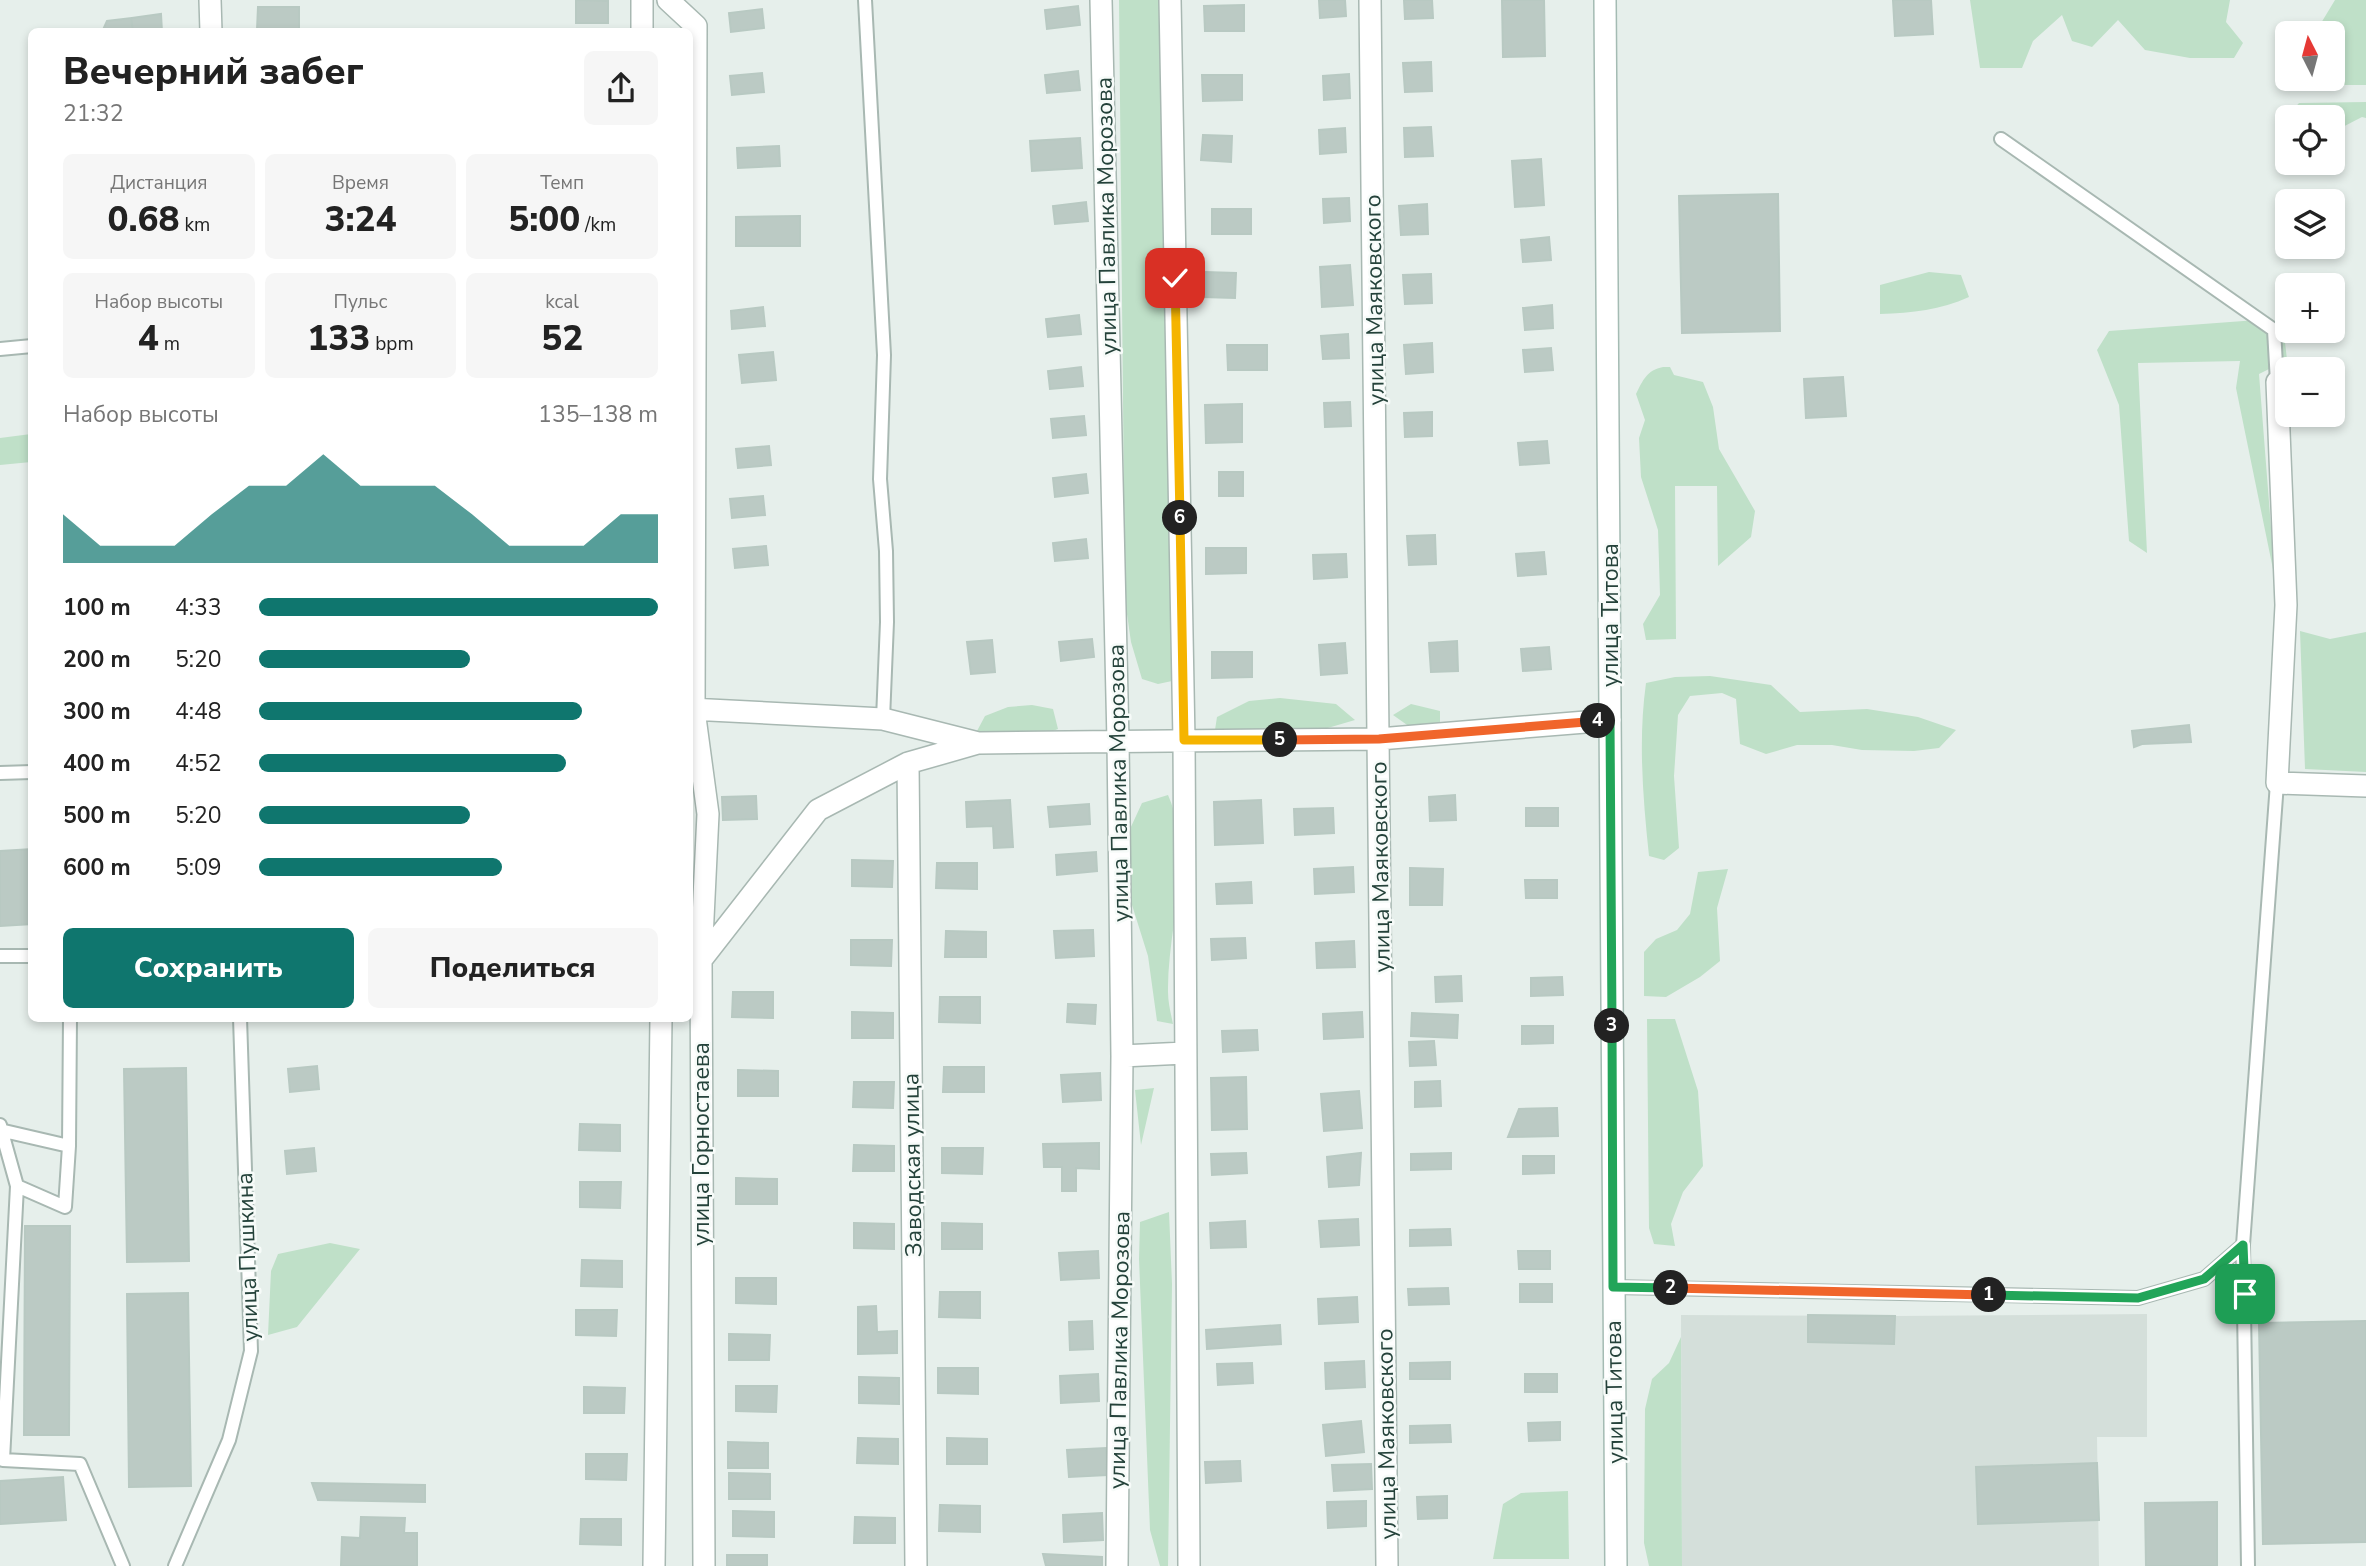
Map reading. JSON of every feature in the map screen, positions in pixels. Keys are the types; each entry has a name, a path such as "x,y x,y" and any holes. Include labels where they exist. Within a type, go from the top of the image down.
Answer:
{"street":[{"path":"210,0 211,28"},
{"path":"642,0 642,28"},
{"name":"улица Горностаева","path":"668,0 696,26 693,539"},
{"name":"улица Павлика Морозова","path":"1101,0 1118,741 1122,1056 1117,1566"},
{"path":"1170,0 1184,740 1189,1566"},
{"name":"улица Маяковского","path":"1370,0 1387,1566"},
{"name":"улица Титова","path":"1605,0 1616,1566"},
{"path":"2279,427 2286,605 2277,783 2366,786"},
{"path":"693,710 883,719 978,743 1379,739 1610,720"},
{"name":"улица Горностаева","path":"693,716 708,814 701,960 704,1566"},
{"path":"701,960 818,810 908,763 978,743"},
{"name":"Заводская улица","path":"908,763 916,1566"},
{"name":"улица Горностаева","path":"654,1566 661,1022"},
{"path":"1122,1056 1185,1053"}],"lane":[{"path":"865,0 884,355 880,479 886,551 887,622 883,719"},
{"path":"2001,139 2274,330 2276,357"},
{"path":"0,349 28,346"},
{"path":"0,773 28,772"},
{"path":"2248,1566 2243,1245 2277,783"},
{"path":"0,956 28,956"},
{"path":"17,1186 65,1207 69,1146 70,1022"},
{"name":"улица Пушкина","path":"174,1566 229,1440 251,1351 240,1022"},
{"path":"0,1128 69,1146"},
{"path":"0,1128 17,1186 3,1460 80,1464 123,1566"},
{"path":"1613,1287 2138,1298 2204,1279 2243,1245"}],"shaded area":[{"path":"2147,1314 2147,1437 2097,1437 2099,1566 1682,1566 1681,1315"}],"green space":[{"path":"1119,0 1165,0 1175,622 1172,681 1158,684 1142,679 1131,642 1125,600"},
{"path":"1970,0 2230,0 2226,22 2243,43 2234,58 2190,58 2145,50 2118,20 2092,47 2072,41 2062,15 2033,41 2022,68 1980,68"},
{"path":"2335,0 2366,0 2366,85 2345,85 2345,21 2322,21"},
{"path":"2366,102 2366,118 2362,117 2345,126 2345,105 2297,105"},
{"path":"1929,272 1961,275 1969,297 1926,310 1880,314 1880,285"},
{"path":"2257,320 2275,334 2275,343 2285,343 2287,357 2275,357 2275,366 2259,374 2275,579 2236,388 2240,361 2138,363 2147,553 2129,541 2119,405 2097,350 2109,331"},
{"path":"1670,367 1674,375 1703,382 1713,407 1719,449 1755,511 1751,537 1718,566 1717,486 1675,486 1676,639 1646,640 1643,624 1660,595 1658,530 1641,477 1639,438 1645,420 1636,394 1649,373"},
{"path":"28,434 28,462 0,465 0,438"},
{"path":"2300,631 2330,639 2366,632 2366,772 2305,769"},
{"path":"1710,676 1771,685 1800,712 1867,709 1918,717 1956,730 1939,748 1914,751 1862,750 1832,745 1797,745 1766,754 1740,744 1736,699 1722,693 1690,696 1678,715 1674,776 1679,848 1664,860 1649,856 1642,748 1646,683 1675,677"},
{"path":"1280,698 1336,704 1355,720 1280,742 1232,742 1215,730 1217,717 1249,701"},
{"path":"1411,704 1440,711 1440,724 1410,727 1393,715"},
{"path":"1032,705 1053,709 1058,729 1017,740 998,739 977,731 985,716 1008,707"},
{"path":"1168,795 1176,818 1180,867 1169,968 1168,996 1173,1024 1157,1021 1148,956 1132,905 1130,829 1142,803"},
{"path":"1728,869 1717,908 1720,961 1700,977 1666,997 1644,996 1644,952 1656,939 1677,930 1690,914 1698,872"},
{"path":"1647,1019 1675,1019 1698,1091 1703,1166 1683,1192 1671,1224 1675,1246 1654,1244 1649,1228"},
{"path":"1154,1088 1141,1145 1135,1090"},
{"path":"1169,1212 1172,1284 1168,1566 1160,1566 1150,1530 1139,1259 1140,1222"},
{"path":"330,1243 360,1249 297,1327 268,1335 271,1271 278,1254"},
{"path":"1681,1337 1682,1566 1649,1566 1644,1543 1645,1409 1652,1379 1669,1363"},
{"path":"1568,1491 1569,1559 1493,1559 1503,1504 1521,1493"}],"building":[{"path":"576,0 608,1 608,23 576,23"},
{"path":"1319,0 1345,0 1346,16 1320,18"},
{"path":"1404,0 1432,0 1433,18 1405,19"},
{"path":"1502,0 1544,0 1545,56 1503,57"},
{"path":"1893,0 1931,0 1933,34 1895,36"},
{"path":"1244,5 1244,31 1205,31 1204,6"},
{"path":"1078,6 1080,25 1047,29 1045,10"},
{"path":"258,7 299,7 299,28 257,28"},
{"path":"762,9 764,28 731,32 729,13"},
{"path":"161,14 162,28 132,28 131,18"},
{"path":"131,18 132,28 104,28 107,21"},
{"path":"1431,62 1432,91 1405,92 1403,63"},
{"path":"1078,71 1080,90 1047,93 1045,75"},
{"path":"762,73 764,92 732,95 730,76"},
{"path":"1349,74 1350,98 1324,100 1323,76"},
{"path":"1202,75 1242,75 1242,100 1203,101"},
{"path":"1431,127 1433,156 1405,157 1404,128"},
{"path":"1345,128 1346,152 1320,154 1319,130"},
{"path":"1203,135 1232,136 1231,162 1201,160"},
{"path":"1080,138 1082,168 1032,171 1030,141"},
{"path":"779,146 780,166 738,168 737,148"},
{"path":"1541,159 1544,205 1515,207 1512,161"},
{"path":"1778,194 1780,331 1682,333 1679,196"},
{"path":"1349,198 1350,221 1324,223 1323,199"},
{"path":"1086,202 1088,221 1055,224 1053,206"},
{"path":"1427,204 1428,234 1401,235 1399,206"},
{"path":"1212,209 1251,209 1251,234 1212,234"},
{"path":"800,216 800,246 736,246 736,217"},
{"path":"1549,237 1551,260 1523,262 1521,240"},
{"path":"1350,265 1353,305 1322,307 1320,267"},
{"path":"1204,272 1236,273 1235,298 1203,297"},
{"path":"1431,274 1432,303 1405,304 1403,275"},
{"path":"1552,305 1553,328 1525,330 1523,308"},
{"path":"763,307 765,326 732,329 731,311"},
{"path":"1079,315 1081,334 1048,337 1046,319"},
{"path":"1348,334 1349,358 1323,359 1321,336"},
{"path":"1432,343 1433,372 1406,374 1404,345"},
{"path":"1227,345 1267,345 1267,370 1228,370"},
{"path":"1551,348 1553,370 1525,372 1523,350"},
{"path":"773,352 776,380 742,383 739,355"},
{"path":"1081,367 1083,386 1050,389 1048,371"},
{"path":"1843,377 1846,416 1806,418 1804,379"},
{"path":"1350,402 1351,426 1325,427 1324,403"},
{"path":"1242,404 1242,442 1206,443 1205,405"},
{"path":"1432,412 1432,436 1405,437 1404,413"},
{"path":"1084,416 1086,435 1053,438 1051,419"},
{"path":"1547,441 1549,463 1520,465 1518,443"},
{"path":"769,446 771,465 738,468 736,449"},
{"path":"1219,472 1243,472 1243,496 1219,496"},
{"path":"1086,474 1088,493 1055,497 1053,478"},
{"path":"763,496 765,515 732,518 730,499"},
{"path":"1435,535 1436,564 1409,565 1407,536"},
{"path":"1086,539 1088,558 1055,561 1053,543"},
{"path":"766,546 768,565 735,568 733,549"},
{"path":"1206,548 1246,548 1246,573 1206,574"},
{"path":"1544,552 1546,574 1518,576 1516,554"},
{"path":"1346,554 1347,577 1314,579 1313,555"},
{"path":"1092,639 1094,657 1061,661 1059,642"},
{"path":"992,640 995,672 971,674 967,642"},
{"path":"1457,641 1458,671 1431,672 1429,643"},
{"path":"1345,643 1347,673 1321,675 1319,645"},
{"path":"1549,647 1551,669 1523,671 1521,649"},
{"path":"1212,652 1252,652 1252,677 1212,678"},
{"path":"2189,725 2191,742 2142,744 2134,747 2132,731"},
{"path":"1455,795 1456,820 1430,821 1429,797"},
{"path":"756,796 757,819 723,820 722,797"},
{"path":"1010,800 1013,847 994,848 993,826 967,827 966,802"},
{"path":"1261,800 1263,843 1215,845 1214,802"},
{"path":"1089,804 1090,824 1050,827 1048,807"},
{"path":"1333,808 1334,833 1295,835 1294,809"},
{"path":"1526,808 1558,808 1558,826 1526,826"},
{"path":"28,849 28,924 0,926 0,851"},
{"path":"1096,852 1097,871 1057,875 1056,855"},
{"path":"852,860 893,861 892,887 852,886"},
{"path":"937,863 977,863 977,889 936,888"},
{"path":"1353,867 1354,892 1315,894 1314,869"},
{"path":"1410,868 1443,869 1442,905 1410,905"},
{"path":"1525,880 1557,880 1557,898 1526,898"},
{"path":"1251,882 1252,903 1217,904 1216,884"},
{"path":"1093,930 1094,956 1056,958 1054,931"},
{"path":"946,931 986,932 986,957 945,957"},
{"path":"1245,938 1246,958 1212,960 1211,939"},
{"path":"851,940 892,940 891,966 851,965"},
{"path":"1354,941 1355,967 1317,968 1316,943"},
{"path":"1461,976 1462,1001 1436,1002 1435,977"},
{"path":"1562,977 1563,995 1531,996 1531,978"},
{"path":"733,992 773,992 773,1018 732,1017"},
{"path":"940,997 980,997 980,1023 939,1022"},
{"path":"1068,1004 1096,1005 1095,1024 1067,1022"},
{"path":"852,1012 893,1013 893,1038 852,1038"},
{"path":"1362,1012 1363,1037 1324,1039 1323,1014"},
{"path":"1412,1013 1458,1015 1457,1038 1411,1036"},
{"path":"1522,1026 1553,1026 1553,1043 1522,1044"},
{"path":"1257,1030 1258,1050 1223,1052 1222,1031"},
{"path":"1434,1041 1436,1065 1410,1066 1409,1042"},
{"path":"317,1066 319,1089 290,1092 288,1069"},
{"path":"944,1067 984,1067 984,1092 943,1092"},
{"path":"186,1068 189,1261 127,1262 124,1069"},
{"path":"738,1070 778,1071 778,1096 738,1096"},
{"path":"1100,1073 1101,1100 1063,1102 1061,1075"},
{"path":"1246,1077 1247,1129 1212,1130 1211,1078"},
{"path":"1440,1081 1441,1106 1415,1107 1415,1082"},
{"path":"854,1082 894,1082 893,1108 853,1107"},
{"path":"1359,1091 1362,1128 1324,1131 1321,1094"},
{"path":"1557,1108 1558,1136 1508,1137 1519,1109"},
{"path":"580,1124 620,1125 620,1151 579,1150"},
{"path":"1099,1143 1099,1169 1076,1168 1076,1191 1062,1191 1062,1167 1044,1167 1043,1144"},
{"path":"854,1145 894,1146 894,1171 853,1171"},
{"path":"314,1148 316,1171 287,1174 285,1151"},
{"path":"942,1148 983,1148 982,1174 942,1173"},
{"path":"1246,1153 1247,1173 1212,1175 1211,1154"},
{"path":"1361,1153 1359,1185 1329,1187 1327,1157"},
{"path":"1451,1153 1451,1169 1411,1170 1411,1154"},
{"path":"1523,1156 1554,1156 1554,1173 1523,1174"},
{"path":"736,1178 777,1179 777,1204 736,1204"},
{"path":"580,1182 621,1182 620,1208 580,1207"},
{"path":"1358,1219 1359,1245 1321,1247 1319,1221"},
{"path":"1245,1221 1246,1247 1211,1248 1210,1223"},
{"path":"854,1223 894,1224 894,1249 854,1248"},
{"path":"942,1223 982,1224 982,1249 942,1249"},
{"path":"25,1226 70,1226 69,1435 24,1435"},
{"path":"1450,1229 1451,1245 1410,1246 1410,1230"},
{"path":"1098,1251 1099,1278 1061,1280 1059,1253"},
{"path":"1518,1251 1550,1251 1550,1269 1519,1269"},
{"path":"582,1260 622,1261 622,1287 581,1286"},
{"path":"736,1278 776,1278 776,1304 736,1303"},
{"path":"1520,1284 1552,1284 1552,1302 1520,1302"},
{"path":"1448,1288 1449,1304 1409,1305 1408,1289"},
{"path":"940,1292 980,1292 980,1318 939,1317"},
{"path":"188,1293 191,1486 129,1487 127,1294"},
{"path":"1357,1297 1358,1322 1319,1324 1318,1299"},
{"path":"876,1306 877,1332 897,1331 897,1353 858,1354 858,1307"},
{"path":"576,1310 617,1310 616,1336 576,1335"},
{"path":"1808,1315 1895,1316 1894,1344 1808,1342"},
{"path":"1092,1321 1093,1349 1070,1350 1069,1322"},
{"path":"2366,1321 2366,1542 2263,1544 2259,1323"},
{"path":"1280,1325 1281,1344 1207,1349 1206,1330"},
{"path":"729,1334 770,1335 769,1360 729,1360"},
{"path":"1364,1361 1365,1387 1326,1389 1325,1363"},
{"path":"1450,1362 1450,1379 1410,1379 1410,1363"},
{"path":"1252,1363 1253,1383 1218,1385 1217,1364"},
{"path":"938,1368 978,1368 978,1394 938,1393"},
{"path":"1098,1374 1099,1401 1061,1403 1060,1376"},
{"path":"1525,1374 1557,1374 1557,1392 1525,1392"},
{"path":"859,1377 899,1378 899,1404 859,1403"},
{"path":"736,1386 777,1386 776,1412 736,1411"},
{"path":"584,1387 625,1388 624,1413 584,1413"},
{"path":"1361,1421 1364,1452 1326,1456 1323,1425"},
{"path":"1560,1422 1560,1440 1529,1441 1528,1423"},
{"path":"1450,1425 1451,1442 1410,1443 1410,1426"},
{"path":"858,1438 898,1439 898,1464 857,1463"},
{"path":"947,1438 987,1439 987,1464 947,1464"},
{"path":"728,1442 768,1443 768,1468 728,1468"},
{"path":"1106,1448 1107,1475 1069,1477 1067,1450"},
{"path":"586,1454 627,1454 626,1480 586,1479"},
{"path":"1240,1461 1241,1481 1206,1483 1205,1462"},
{"path":"2097,1463 2099,1520 1978,1524 1976,1467"},
{"path":"1371,1464 1372,1489 1334,1491 1332,1465"},
{"path":"729,1473 770,1474 770,1499 729,1499"},
{"path":"63,1477 66,1520 0,1524 0,1481"},
{"path":"312,1483 425,1485 425,1502 318,1500"},
{"path":"1447,1496 1447,1518 1418,1519 1417,1497"},
{"path":"1366,1501 1366,1526 1328,1528 1327,1502"},
{"path":"2217,1502 2217,1566 2146,1566 2145,1503"},
{"path":"940,1505 980,1506 980,1532 939,1531"},
{"path":"733,1511 774,1512 774,1537 733,1536"},
{"path":"1102,1513 1103,1540 1064,1542 1063,1515"},
{"path":"361,1517 405,1518 404,1533 417,1533 417,1566 341,1566 342,1537 360,1538"},
{"path":"855,1517 895,1518 895,1543 854,1543"},
{"path":"581,1519 621,1519 621,1545 580,1544"},
{"path":"1043,1554 1102,1557 1102,1566 1046,1566"},
{"path":"727,1555 767,1555 767,1566 727,1566"}],"route":[{"path":"1175,278 1184,740 1379,739 1610,720 1613,1287 2138,1298 2204,1279 2243,1245 2245,1294"}]}
